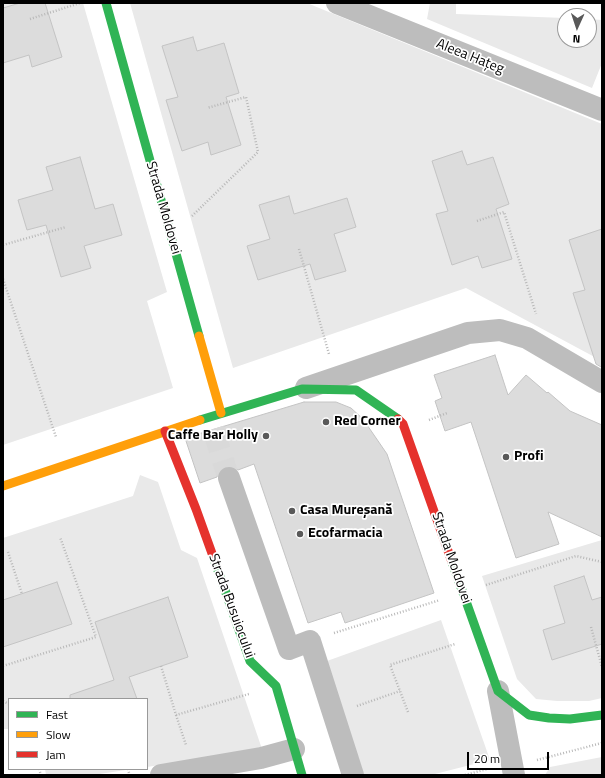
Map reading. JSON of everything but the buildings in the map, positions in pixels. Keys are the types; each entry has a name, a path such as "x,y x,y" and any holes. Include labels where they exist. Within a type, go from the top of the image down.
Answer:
{"street":[{"name":"Strada Moldovei","path":"106,3 215,422"},
{"name":"Aleea Hațeg","path":"337,3 602,110"},
{"name":"Strada Moldovei","path":"3,486 165,431 215,422 302,389 468,333 500,330 528,338 602,382"},
{"name":"Strada Moldovei","path":"302,389 356,390 392,414 403,424 471,619 498,691 528,716 570,719 602,715"},
{"name":"Strada Busuiocului","path":"165,431 196,509 250,661 276,686"},
{"path":"228,475 289,648 310,641 353,775"},
{"path":"276,686 302,775"},
{"path":"498,691 514,775"},
{"path":"161,775 261,758 294,749"}],"path":[{"path":"30,19 80,3"},
{"path":"191,217 258,152 246,97 207,108"},
{"path":"477,221 504,212 538,320"},
{"path":"3,245 66,227"},
{"path":"299,249 330,356"},
{"path":"3,279 56,437"},
{"path":"426,421 447,413"},
{"path":"3,666 96,637 60,537"},
{"path":"8,552 22,594"},
{"path":"481,587 576,556 602,562"},
{"path":"310,641 444,599"},
{"path":"592,627 602,667"},
{"path":"408,712 390,665 458,643"},
{"path":"160,666 187,749"},
{"path":"176,715 276,686"},
{"path":"334,714 400,691"},
{"path":"533,761 602,743"},
{"path":"465,775 492,768"}],"shaded area":[{"path":"3,3 83,3 167,292 147,301 173,388 3,445"},
{"path":"130,3 307,3 602,124 602,361 466,288 233,368"},
{"path":"430,3 456,3 456,14 557,18 557,48 597,48 597,20 602,20 602,63 592,88 427,19"},
{"path":"140,475 158,482 181,550 197,558 262,749 148,767 148,698 8,698 8,729 3,729 3,538 133,496"},
{"path":"602,540 602,698 589,701 557,701 536,699 517,679 482,576"},
{"path":"441,620 490,760 431,775 364,775 327,661"},
{"path":"602,757 602,775 545,775 550,767"},
{"path":"45,770 126,770 93,775 46,775"}],"tunnel":[{"path":"213,429 227,473"}],"traffic: fast":[{"path":"106,3 199,336"},
{"path":"200,420 302,389 356,390 398,419"},
{"path":"214,559 250,661 276,686 302,775"},
{"path":"452,562 498,691 529,715 570,719 602,715"}],"traffic: slow":[{"path":"199,336 221,413"},
{"path":"3,486 200,420"}],"traffic: jam":[{"path":"398,419 403,424 452,562"},
{"path":"165,431 214,559"}],"place":[{"name":"Red Corner","path":"326,422"},
{"name":"Caffe Bar Holly","path":"266,436"},
{"name":"Profi","path":"506,457"},
{"name":"Casa Mureșană","path":"292,511"},
{"name":"Ecofarmacia","path":"300,534"}]}
